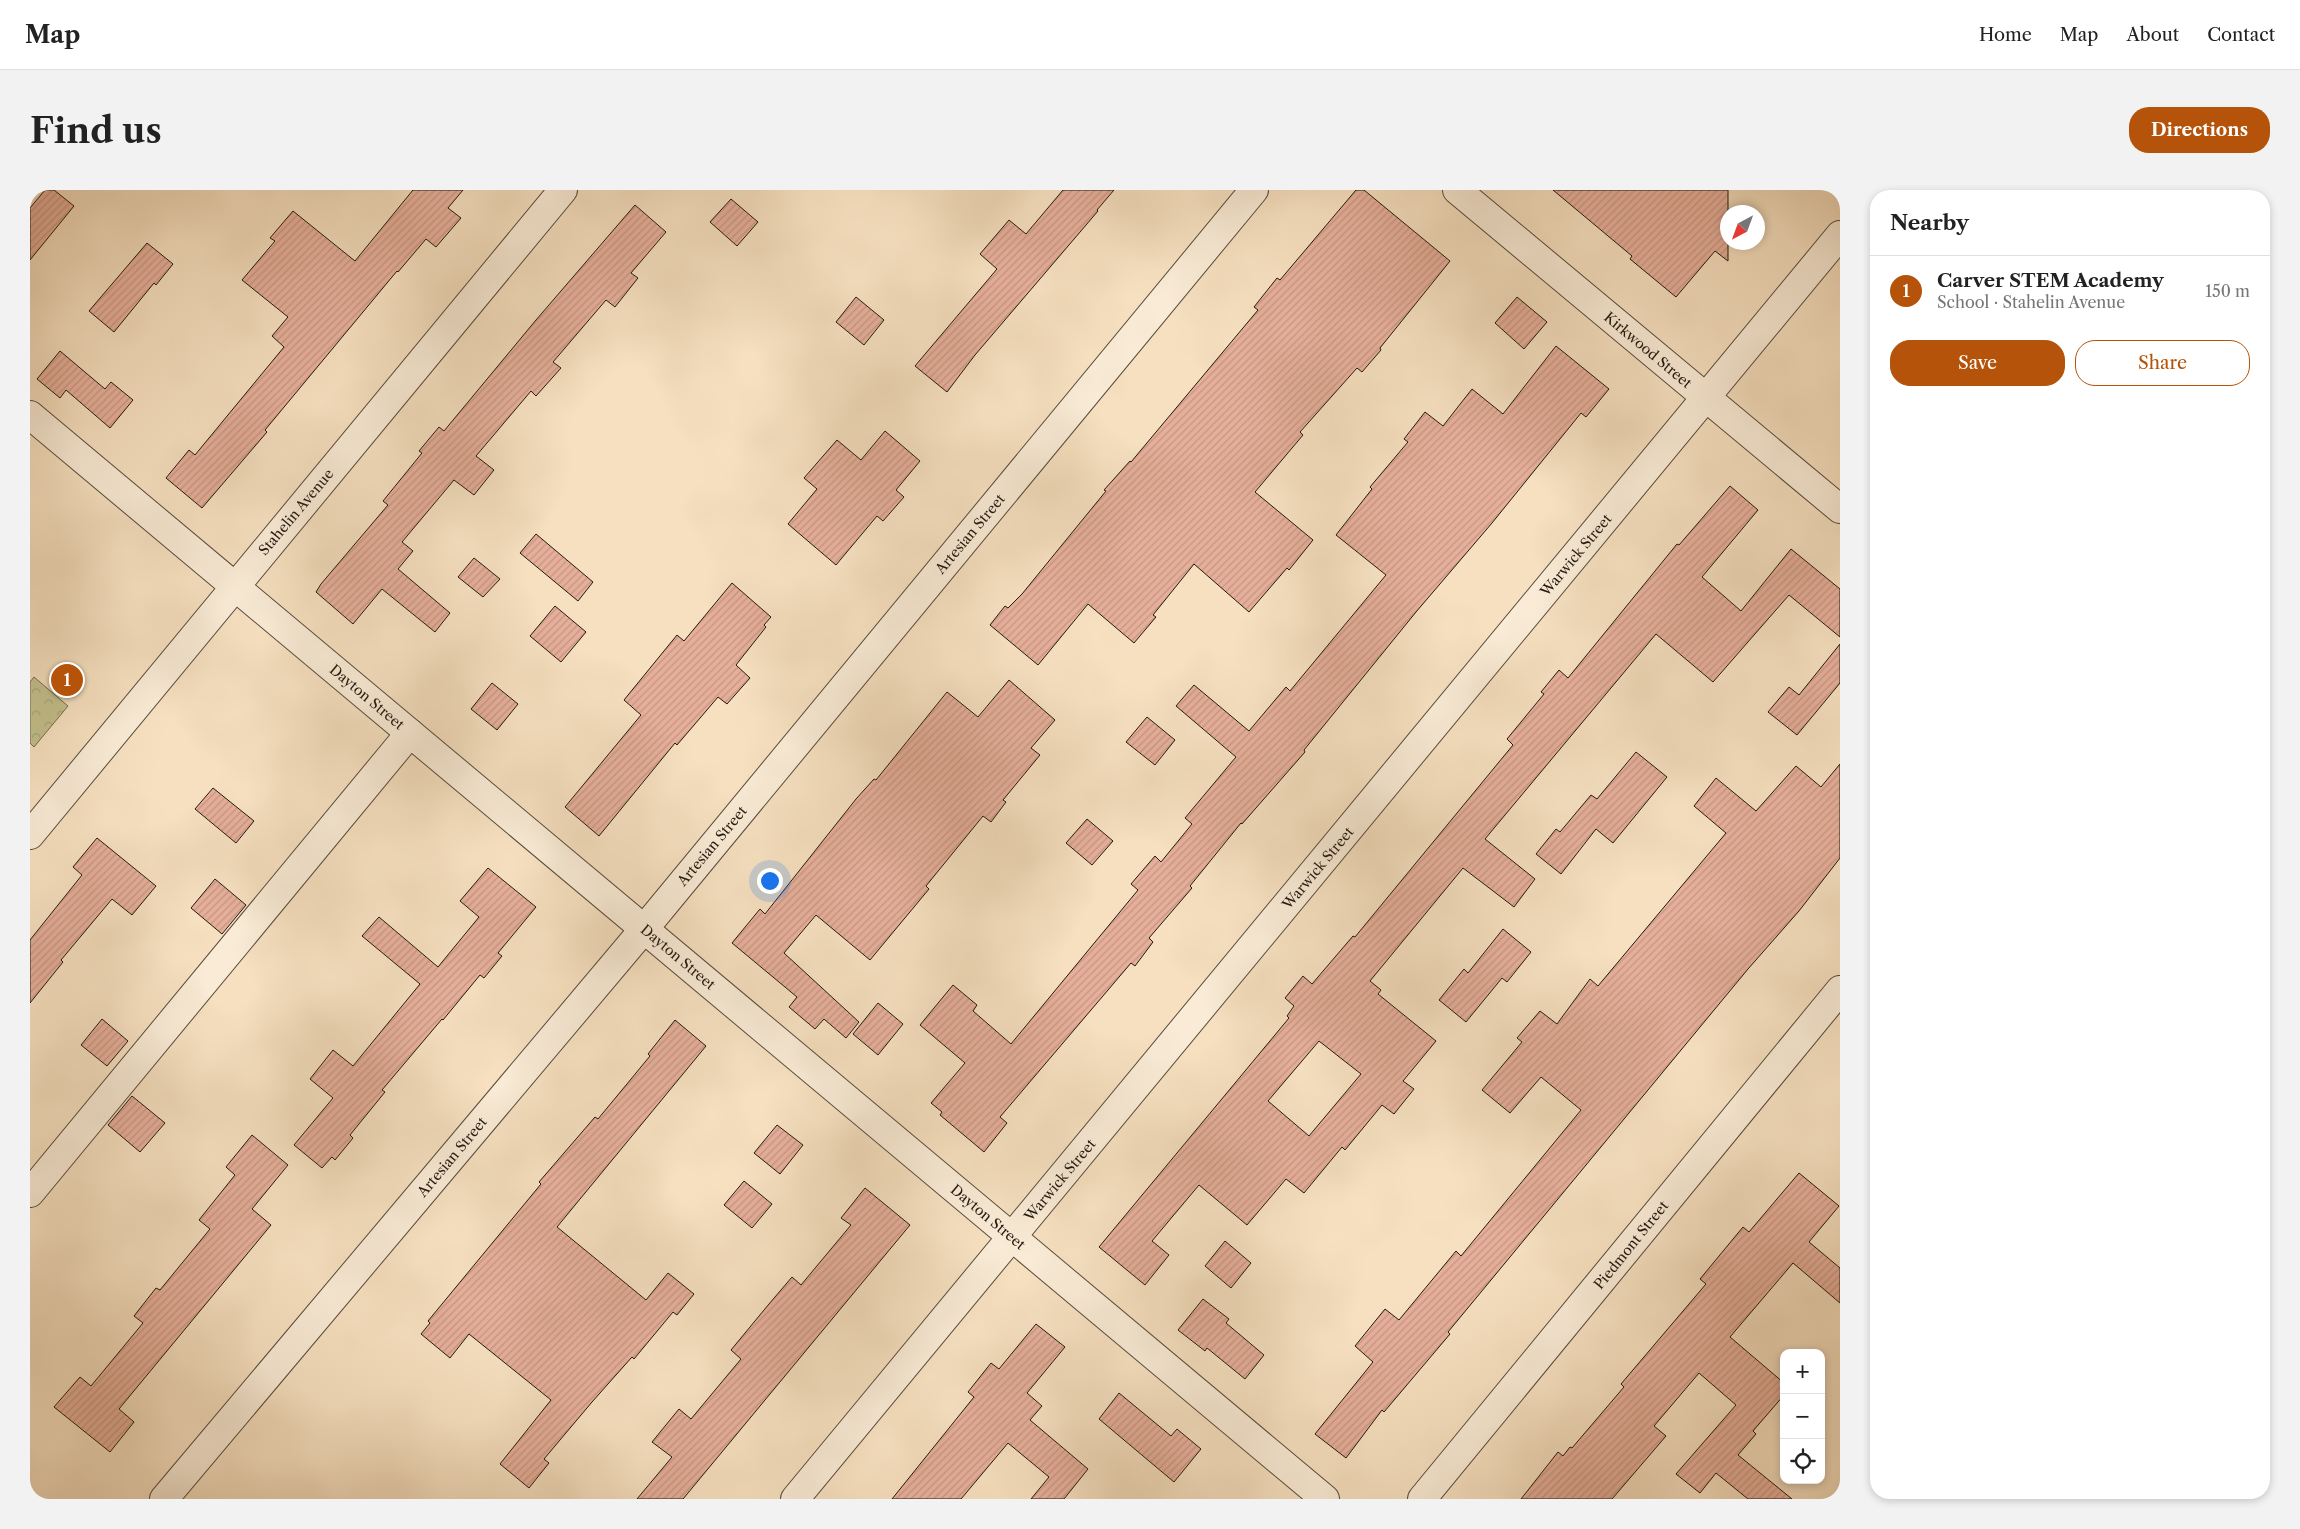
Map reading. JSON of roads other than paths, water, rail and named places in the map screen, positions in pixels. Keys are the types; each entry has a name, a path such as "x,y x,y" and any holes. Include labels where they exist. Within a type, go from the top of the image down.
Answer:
{"street":[{"name":"Stahelin Avenue","path":"30,835 564,190"},
{"name":"Artesian Street","path":"164,1499 644,929 1254,190"},
{"name":"Kirkwood Street","path":"1457,190 1840,510"},
{"name":"Warwick Street","path":"795,1499 1840,235"},
{"name":"Dayton Street","path":"30,415 1325,1499"},
{"path":"30,1192 410,733"},
{"name":"Piedmont Street","path":"1422,1499 1840,990"}],"place":[{"name":"Carver STEM Academy","path":"67,680"}]}
